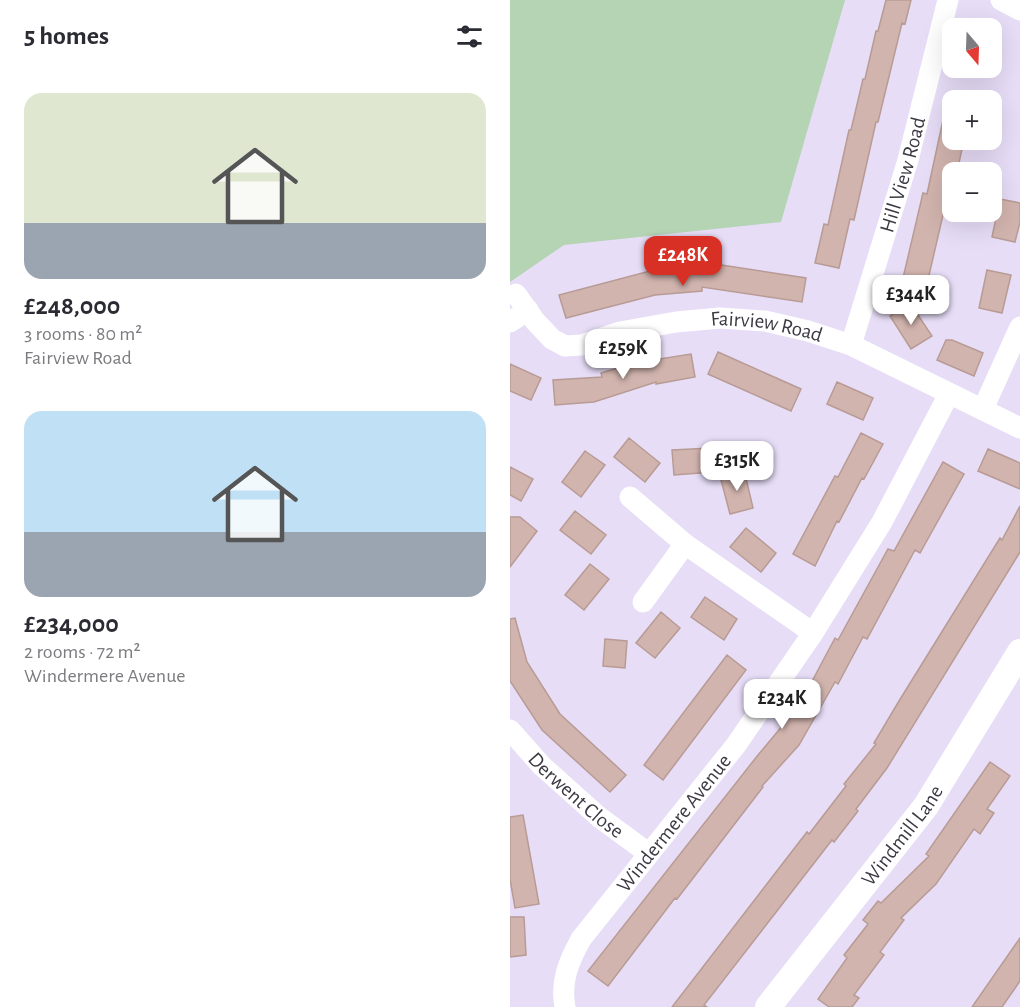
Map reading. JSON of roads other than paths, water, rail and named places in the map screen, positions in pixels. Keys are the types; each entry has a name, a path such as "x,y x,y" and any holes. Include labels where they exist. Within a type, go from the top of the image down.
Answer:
{"street":[{"name":"Hill View Road","path":"851,345 908,160 948,0"},
{"path":"1001,0 1020,10"},
{"name":"Fairview Road","path":"510,322 522,302 552,339 565,346 582,345 621,332 676,322 720,318 765,321 808,331 851,345 1020,428"},
{"path":"983,409 1020,327"},
{"name":"Windermere Avenue","path":"565,1007 568,963 581,939 736,745 813,633 882,522 949,394"},
{"path":"630,497 685,544 813,633"},
{"path":"643,602 685,544"},
{"name":"Windmill Lane","path":"775,1004 926,806 1020,652"},
{"name":"Derwent Close","path":"510,730 543,766 599,817 648,853"}]}
